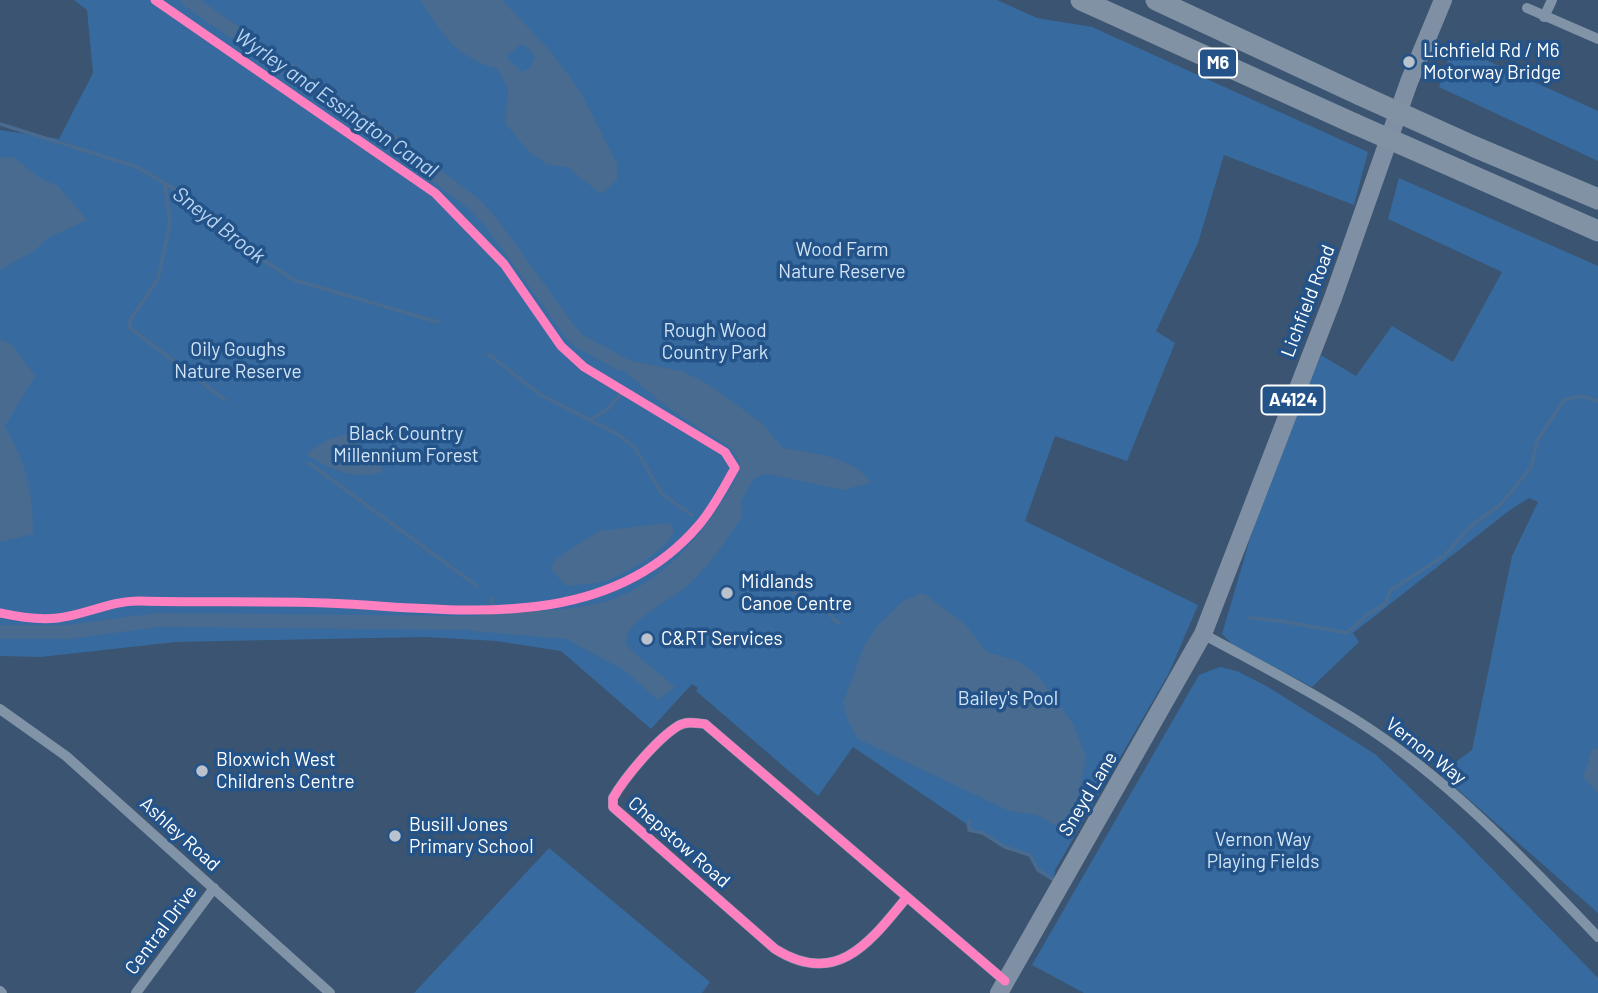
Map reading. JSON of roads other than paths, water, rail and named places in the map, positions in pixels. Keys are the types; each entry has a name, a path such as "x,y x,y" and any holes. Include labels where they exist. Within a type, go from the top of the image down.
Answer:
{"highway":[{"name":"M6","path":"1081,0 1598,231"},
{"name":"M6","path":"1156,0 1475,147 1598,199"}],"main road":[{"name":"Lichfield Road","path":"1210,615 1333,298 1409,82 1443,0"},
{"name":"Sneyd Lane","path":"1002,987 1161,712 1203,634 1210,615"}],"street":[{"path":"1544,17 1552,0"},
{"path":"1527,8 1598,39"},
{"name":"Vernon Way","path":"1203,634 1358,721 1455,795 1522,857 1598,937"},
{"name":"Ashley Road","path":"0,709 66,756 330,993"},
{"name":"Chepstow Road","path":"907,897 857,953 824,964 799,962 775,949 613,807 613,798 660,742 679,725 689,722 705,724 907,897 1002,987"},
{"name":"Central Drive","path":"136,993 214,888"}],"waterway":[{"name":"Wyrley and Essington Canal","path":"188,0 374,128 474,204 491,222 579,341 622,364"},
{"name":"Sneyd Brook","path":"0,124 137,167 171,187 254,254 294,280 438,322"},
{"path":"165,184 170,223 158,279 130,320 130,328 225,400"},
{"name":"Sneyd Brook","path":"488,354 541,395 619,435 635,448 662,494 692,515"},
{"path":"590,420 609,408 621,393"},
{"path":"1250,618 1347,633 1367,615 1385,604 1391,590 1444,556 1471,526 1501,504 1531,467 1537,441 1564,400 1582,396 1598,401"},
{"path":"309,463 477,586"},
{"name":"Sneyd Brook","path":"773,576 805,602 826,607 839,623"},
{"path":"491,599 494,607"},
{"name":"Wyrley and Essington Canal","path":"0,632 68,632 158,620 482,623"},
{"name":"Sneyd Brook","path":"969,820 969,830 983,833 1005,847 1030,855 1038,870 1054,880"}],"place":[{"name":"Lichfield Rd / M6 Motorway Bridge","path":"1409,62"},
{"name":"Midlands Canoe Centre","path":"727,593"},
{"name":"C&RT Services","path":"647,639"},
{"name":"Bloxwich West Children's Centre","path":"202,771"},
{"name":"Busill Jones Primary School","path":"395,836"}],"park label":[{"name":"Wood Farm Nature Reserve","path":"842,261"},
{"name":"Rough Wood Country Park","path":"715,342"},
{"name":"Oily Goughs Nature Reserve","path":"238,361"},
{"name":"Black Country Millennium Forest","path":"406,445"},
{"name":"Bailey's Pool","path":"1008,699"},
{"name":"Vernon Way Playing Fields","path":"1263,851"}]}
